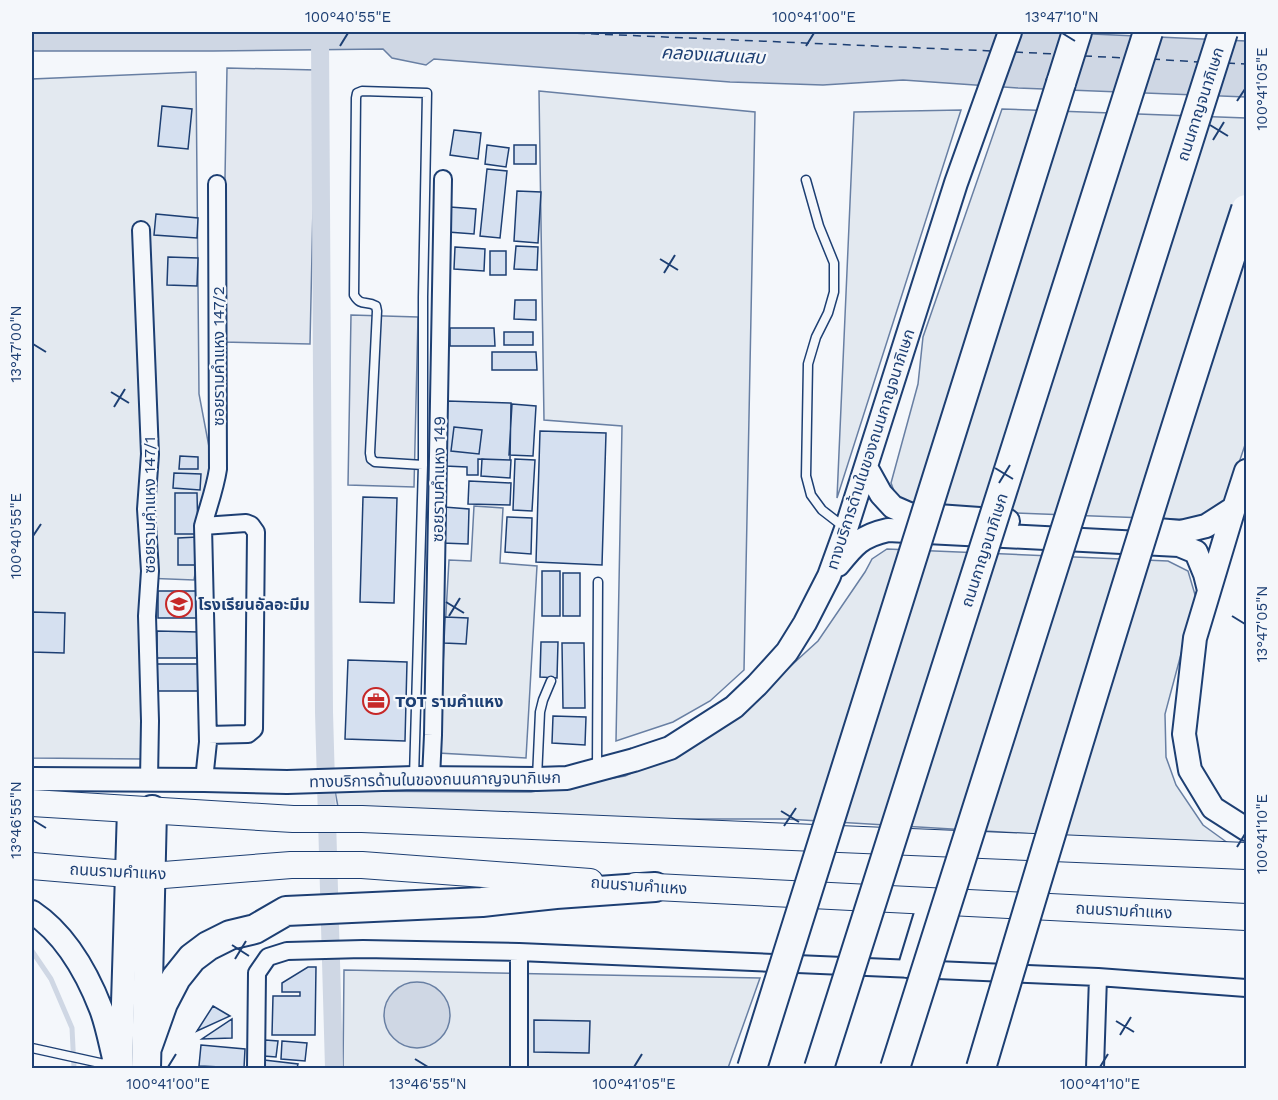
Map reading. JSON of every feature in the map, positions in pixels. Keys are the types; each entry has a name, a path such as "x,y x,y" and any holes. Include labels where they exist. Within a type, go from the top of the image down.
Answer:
{"highway":[{"path":"752,1068 1077,32"},
{"name":"ถนนกาญจนาภิเษก","path":"819,1068 1148,32"},
{"name":"ถนนกาญจนาภิเษก","path":"895,1068 1223,32"},
{"path":"981,1068 1062,792 1246,209"},
{"path":"140,809 138,875 147,1058"},
{"path":"147,1058 168,994 176,978 192,958 208,945 230,935 255,929 286,912 482,902 655,887"}],"main road":[{"name":"ทางบริการด้านในของถนนกาญจนาภิเษก","path":"32,778 287,782 423,778 567,778 670,748 734,707 787,652 829,576 956,183 1010,32"},
{"path":"866,466 881,494 893,507 909,514 1181,532 1206,526 1234,508"},
{"path":"1246,471 1196,638 1184,734 1190,770 1213,808 1246,829"},
{"path":"829,576 854,545 872,533 888,530 1179,545 1196,552 1209,590"},
{"path":"32,803 293,819 362,819 1246,856"},
{"name":"ถนนรามคำแหง","path":"32,866 138,875 291,865 362,866 655,887 1246,917"},
{"path":"118,1067 138,875"},
{"path":"32,912 66,944 86,976 101,1010 118,1067"}],"street":[{"name":"ซอยรามคำแหง 149","path":"423,778 434,724 443,179"},
{"name":"ซอยรามคำแหง 147/2","path":"204,780 208,735 203,526 216,484 218,469 217,184"},
{"name":"ซอยรามคำแหง 147/1","path":"141,230 150,454 146,509 150,571 147,616 150,721 148,780"},
{"path":"203,526 246,523 251,525 256,532 255,729 248,734 208,735"},
{"path":"906,969 927,900"},
{"path":"256,1068 256,973 268,957 287,951 363,949 519,952 1098,977 1246,987"},
{"path":"519,952 519,1068"},
{"path":"1095,1068 1098,977"}],"lane":[{"path":"423,465 375,462 371,459 370,453 377,311 376,306 362,303 354,295 356,98 357,93 362,91 427,93 423,297 423,465 423,778"},
{"path":"806,180 819,226 834,263 834,292 808,364 806,476 811,495 822,510 846,529"},
{"path":"597,770 598,582"},
{"path":"537,779 540,712 551,681"},
{"path":"32,1048 118,1067"}],"shaded area":[{"path":"227,68 316,70 310,344 222,342"},
{"path":"196,72 199,394 213,468 194,580 144,578 144,759 32,758 32,79"},
{"path":"539,91 755,112 744,670 710,701 673,722 616,741 622,426 544,420"},
{"path":"1002,109 1246,118 1246,442 1225,504 1197,520 913,509 897,499 891,483 918,384 923,337"},
{"path":"961,110 837,498 854,112"},
{"path":"351,315 418,317 414,487 348,485"},
{"path":"474,506 503,508 500,563 537,566 526,758 438,753 449,560 471,561"},
{"path":"887,549 1168,561 1188,571 1196,598 1165,714 1166,757 1176,785 1203,825 1232,846 786,819 553,819 338,807 335,791 531,792 625,776 697,744 739,713 818,641 872,559"},
{"path":"344,970 760,978 728,1068 343,1068"}],"water":[{"name":"คลองแสนแสบ","path":"32,32 1048,32 1246,41 1246,97 1018,88 903,80 823,85 730,82 434,59 426,65 392,58 383,49 32,51"},
{"path":"417,982 430,985 440,992 447,1002 450,1015 447,1028 440,1038 430,1045 417,1048 404,1045 394,1038 387,1028 384,1015 387,1002 394,992 404,985"}],"building":[{"path":"162,106 192,109 188,149 158,146"},
{"path":"454,130 481,133 478,159 450,155"},
{"path":"487,145 509,148 506,167 485,164"},
{"path":"514,145 536,145 536,164 514,164"},
{"path":"487,169 507,171 500,238 480,236"},
{"path":"517,191 541,192 538,243 514,241"},
{"path":"450,207 476,209 474,234 448,232"},
{"path":"156,214 198,218 197,238 154,235"},
{"path":"516,246 538,247 537,270 514,269"},
{"path":"455,247 485,249 484,271 454,269"},
{"path":"490,251 506,251 506,275 490,275"},
{"path":"168,257 198,258 197,286 167,285"},
{"path":"515,300 536,300 536,320 514,319"},
{"path":"450,328 494,328 495,346 450,346"},
{"path":"504,332 533,332 533,345 504,345"},
{"path":"492,352 536,352 537,370 492,370"},
{"path":"447,401 511,403 510,460 478,459 478,475 467,475 467,467 445,466"},
{"path":"512,404 536,406 533,456 509,455"},
{"path":"454,427 482,430 479,454 451,451"},
{"path":"540,431 606,433 602,565 536,562"},
{"path":"180,456 198,457 198,469 179,469"},
{"path":"482,459 511,460 510,478 481,476"},
{"path":"515,459 535,460 532,511 513,510"},
{"path":"174,473 201,474 200,490 173,488"},
{"path":"469,481 511,483 510,505 468,504"},
{"path":"175,493 197,493 198,534 175,534"},
{"path":"363,497 397,498 394,603 360,602"},
{"path":"444,507 469,509 468,544 442,543"},
{"path":"507,517 532,518 531,554 505,552"},
{"path":"198,537 199,565 178,565 178,538"},
{"path":"542,571 560,571 560,616 542,616"},
{"path":"563,573 580,573 580,616 563,616"},
{"name":"โรงเรียนอัลอะมีม","path":"158,591 200,591 200,618 158,618"},
{"path":"32,612 65,613 64,653 32,652"},
{"path":"445,617 468,618 466,644 444,643"},
{"path":"157,631 199,632 199,658 157,658"},
{"path":"541,642 558,642 557,678 540,677"},
{"path":"562,643 584,643 585,708 563,708"},
{"name":"TOT รามคำแหง","path":"348,660 407,662 405,741 345,739"},
{"path":"157,664 199,664 199,691 157,691"},
{"path":"553,716 586,717 585,745 552,743"},
{"path":"308,967 316,967 315,1035 272,1035 273,996 300,996 300,992 282,992 282,983"},
{"path":"213,1006 230,1016 197,1031"},
{"path":"232,1019 232,1038 202,1039"},
{"path":"534,1020 590,1021 589,1053 534,1052"},
{"path":"265,1040 278,1041 276,1057 264,1056"},
{"path":"282,1041 307,1043 305,1061 281,1059"},
{"path":"201,1045 245,1049 244,1068 199,1066"},
{"path":"264,1060 298,1064 297,1068 263,1068"}],"waterway":[{"path":"320,38 324,712 334,1068"},
{"path":"32,951 51,979 72,1028 74,1068"}],"ferry route":[{"path":"549,32 992,51"},
{"path":"1015,52 1055,54"},
{"path":"1084,56 1127,58"},
{"path":"1152,59 1199,62"},
{"path":"1227,63 1246,64"}],"place":[{"name":"โรงเรียนอัลอะมีม","path":"179,604"},
{"name":"TOT รามคำแหง","path":"376,701"}]}
